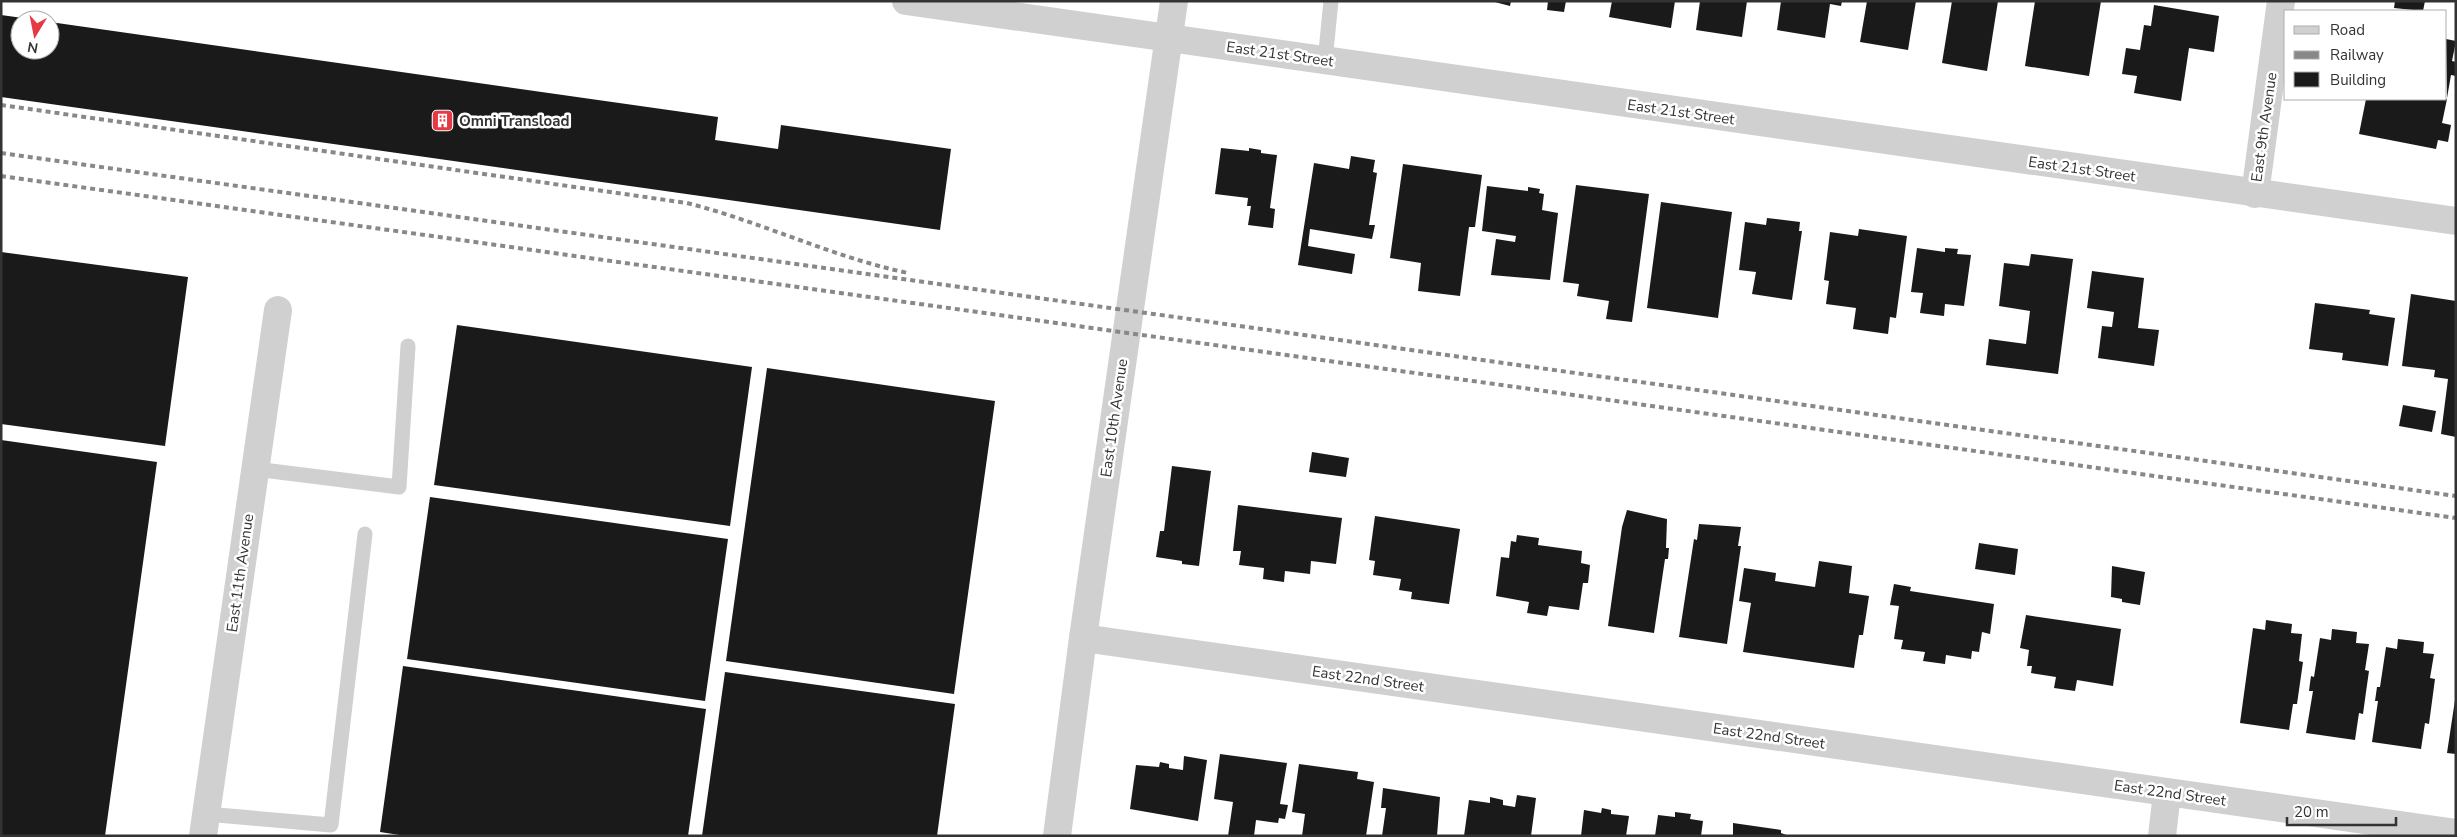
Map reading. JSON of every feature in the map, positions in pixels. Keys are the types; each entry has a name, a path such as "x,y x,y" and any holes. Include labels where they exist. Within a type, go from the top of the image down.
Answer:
{"street":[{"name":"East 21st Street","path":"906,1 2254,194 2456,221"},
{"name":"East 10th Avenue","path":"1058,836 1083,638 1174,1"},
{"name":"East 9th Avenue","path":"2254,194 2281,1"},
{"name":"East 11th Avenue","path":"204,825 278,310"},
{"name":"East 22nd Street","path":"1083,638 2456,833"},
{"path":"2162,836 2167,793"}],"lane":[{"path":"1325,61 1331,1"},
{"path":"255,470 399,487 408,346"},
{"path":"204,825 331,825 366,534"}],"building":[{"path":"1491,1 1511,1 1510,6"},
{"path":"1548,1 1566,1 1564,12 1547,10"},
{"path":"1612,1 1675,1 1671,28 1609,17"},
{"path":"1700,1 1747,1 1742,37 1696,30"},
{"path":"1781,1 1842,1 1841,6 1830,4 1825,38 1777,30"},
{"path":"1867,1 1916,1 1908,50 1860,42"},
{"path":"1952,1 1998,1 1987,71 1942,63"},
{"path":"2035,1 2101,1 2089,76 2025,66"},
{"path":"2395,1 2425,1 2423,10 2394,8"},
{"path":"2154,5 2219,16 2214,52 2189,48 2181,101 2134,93 2137,76 2122,74 2126,48 2140,50 2144,25 2151,26"},
{"name":"Omni Transload","path":"1,15 10,16 10,60 60,60 60,23 718,117 715,140 778,149 781,125 951,149 940,230 1,97"},
{"path":"2447,39 2456,41 2452,61 2456,62 2456,76 2451,75 2447,98"},
{"path":"2366,100 2447,100 2442,123 2451,125 2448,142 2438,140 2436,149 2359,134"},
{"path":"1221,148 1249,151 1249,148 1261,150 1261,153 1277,155 1270,208 1275,209 1273,228 1248,225 1251,206 1247,206 1248,198 1215,194"},
{"path":"1351,156 1375,160 1373,172 1377,173 1369,225 1375,225 1372,239 1310,229 1308,246 1355,254 1352,274 1298,265 1314,163 1349,169"},
{"path":"1403,164 1482,175 1475,227 1469,227 1460,296 1418,291 1421,263 1390,258"},
{"path":"1576,185 1649,194 1632,322 1606,319 1609,301 1577,296 1579,284 1563,282"},
{"path":"1487,186 1528,191 1528,187 1540,189 1539,193 1544,194 1542,210 1558,213 1550,280 1491,275 1496,239 1515,242 1516,236 1482,231"},
{"path":"1661,202 1732,212 1718,318 1647,308"},
{"path":"1767,218 1800,222 1799,231 1802,231 1792,300 1752,294 1756,272 1739,270 1745,222 1766,225"},
{"path":"1859,229 1907,236 1896,318 1890,317 1888,334 1853,329 1856,308 1826,304 1829,281 1824,280 1830,232 1858,236"},
{"path":"1917,248 1945,252 1945,248 1958,249 1957,254 1971,255 1964,306 1945,304 1944,316 1920,313 1923,293 1911,292"},
{"path":"1,252 188,277 165,446 1,424"},
{"path":"2031,254 2073,259 2058,374 1986,365 1989,339 2026,344 2030,311 1999,306 2004,263 2029,266"},
{"path":"2092,271 2144,278 2138,328 2159,330 2154,366 2098,358 2102,326 2112,327 2114,312 2087,308"},
{"path":"2411,294 2456,301 2456,437 2441,434 2448,379 2434,377 2435,370 2402,366"},
{"path":"2315,303 2370,310 2369,314 2395,318 2388,366 2342,360 2343,353 2309,349"},
{"path":"457,325 752,367 730,526 434,485"},
{"path":"767,368 995,401 954,694 726,661"},
{"path":"2403,405 2436,411 2432,432 2399,426"},
{"path":"1,440 157,462 105,836 1,836"},
{"path":"1312,452 1349,458 1346,477 1309,472"},
{"path":"1172,466 1211,471 1199,566 1182,564 1182,561 1156,557 1160,531 1164,531"},
{"path":"430,497 728,539 705,701 407,659"},
{"path":"1238,505 1342,518 1336,564 1311,561 1310,574 1285,571 1284,582 1263,579 1264,568 1239,565 1241,551 1233,551"},
{"path":"1627,510 1667,519 1666,548 1669,548 1668,559 1665,559 1654,633 1608,626 1622,527"},
{"path":"1375,516 1460,529 1449,604 1411,599 1412,592 1399,590 1401,579 1373,575 1375,561 1369,560"},
{"path":"1699,524 1741,527 1738,546 1741,546 1727,644 1679,637 1694,539 1697,540"},
{"path":"1517,535 1539,538 1538,545 1582,551 1581,563 1590,565 1588,583 1583,583 1579,610 1549,606 1547,616 1527,613 1529,602 1496,596 1501,557 1509,558 1511,541 1516,542"},
{"path":"1979,543 2018,549 2015,575 1975,569"},
{"path":"1819,561 1852,566 1849,593 1869,596 1863,635 1859,635 1854,668 1743,652 1751,603 1739,601 1744,568 1776,573 1775,581 1815,587"},
{"path":"2112,566 2145,572 2140,605 2122,602 2122,599 2111,597"},
{"path":"1894,584 1911,587 1910,591 1994,604 1990,634 1982,632 1979,652 1972,651 1971,659 1946,655 1945,664 1923,661 1925,652 1901,649 1903,640 1894,639 1899,606 1890,605"},
{"path":"2026,615 2121,629 2113,686 2077,680 2075,691 2054,688 2056,677 2031,673 2032,666 2027,666 2029,650 2020,648"},
{"path":"2266,620 2292,624 2291,633 2302,634 2299,661 2303,662 2297,704 2293,704 2289,730 2240,723 2253,628 2265,630"},
{"path":"2332,629 2357,632 2356,643 2369,644 2365,670 2369,671 2363,714 2359,713 2355,740 2306,733 2313,691 2309,691 2311,676 2314,677 2320,638 2331,640"},
{"path":"2398,639 2424,642 2423,653 2434,654 2430,678 2435,679 2429,724 2425,723 2421,749 2372,742 2378,701 2375,701 2377,687 2380,687 2386,647 2397,649"},
{"path":"403,666 706,709 688,836 406,836 380,832"},
{"path":"725,672 955,704 937,836 702,836"},
{"path":"2456,700 2456,754 2447,753"},
{"path":"1220,754 1287,763 1280,804 1288,805 1285,819 1279,818 1278,823 1256,820 1254,836 1228,836 1233,802 1214,799"},
{"path":"1184,756 1207,760 1198,821 1130,809 1136,765 1159,767 1160,762 1169,764 1169,768 1183,770"},
{"path":"1299,764 1358,772 1357,779 1374,782 1366,836 1302,836 1305,814 1292,812"},
{"path":"1383,788 1440,797 1437,836 1382,836 1386,808 1381,808"},
{"path":"1517,795 1536,798 1531,836 1464,836 1469,800 1490,803 1490,797 1503,800 1503,805 1515,807"},
{"path":"1602,808 1611,810 1611,814 1629,816 1626,836 1581,836 1584,810 1601,813"},
{"path":"1675,812 1691,814 1690,819 1703,821 1701,836 1655,836 1658,815 1675,817"},
{"path":"1733,823 1781,830 1781,833 1789,836 1733,836"}],"railway":[{"path":"1,105 687,203 852,258 908,273"},
{"path":"1,153 2456,496"},
{"path":"1,176 2456,518"}],"place":[{"name":"Omni Transload","path":"443,121"}]}
